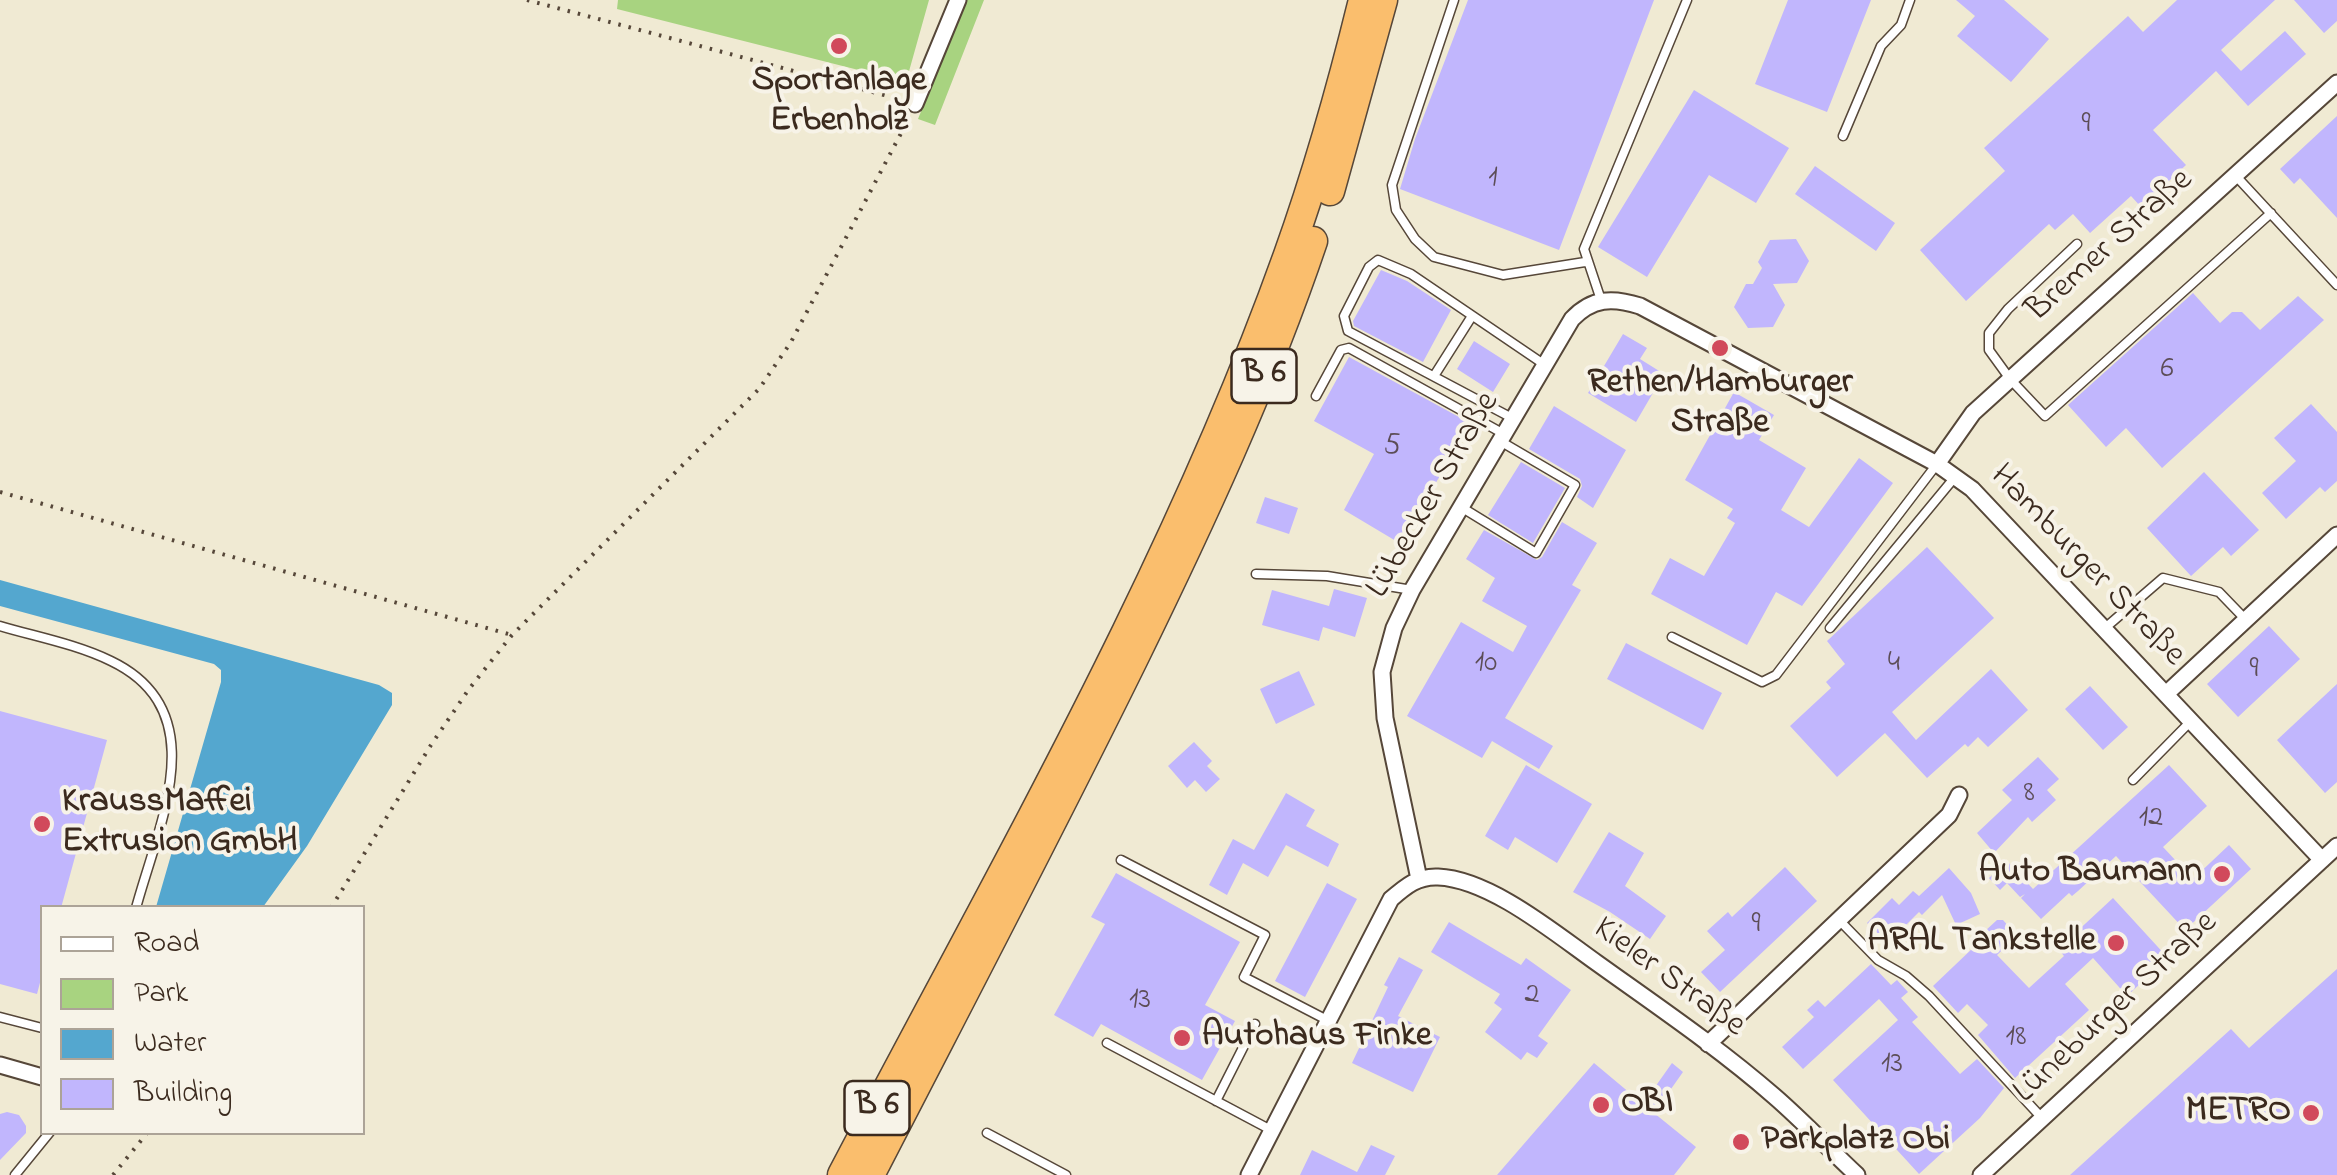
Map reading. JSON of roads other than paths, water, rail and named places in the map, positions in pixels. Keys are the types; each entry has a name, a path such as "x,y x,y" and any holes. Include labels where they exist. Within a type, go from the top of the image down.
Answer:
{"highway":[{"name":"B 6","path":"842,1175 1088,706 1214,436 1288,256 1318,166 1363,0"},
{"name":"B 6","path":"870,1175 1098,733 1250,411 1336,171 1383,0"},
{"path":"886,1175 892,1162 898,1121"}],"street":[{"path":"916,104 958,0"},
{"name":"Bremer Straße","path":"1937,464 1973,413 2337,83"},
{"name":"Hamburger Straße","path":"1601,300 1619,299 1640,306 1937,464 1972,488 2322,860"},
{"name":"Lübecker Straße","path":"1419,879 1384,718 1382,672 1394,628 1412,590 1572,319 1583,308 1601,300"},
{"path":"2166,694 2337,536"},
{"path":"1708,1044 1949,816 1960,795"},
{"name":"Lüneburger Straße","path":"1981,1175 2337,846"},
{"name":"Kieler Straße","path":"1419,879 1440,877 1472,884 1532,917 1774,1096 1857,1175"},
{"path":"1249,1175 1392,898 1419,879"},
{"path":"0,1065 40,1076"}],"lane":[{"path":"1454,0 1392,184 1396,210 1415,239 1434,257 1503,275 1586,262"},
{"path":"1601,300 1584,249 1687,0"},
{"path":"1843,136 1880,46 1901,25 1910,0"},
{"path":"2235,175 2337,284"},
{"path":"2077,244 1988,332 1989,350 2045,416 2270,214"},
{"path":"1513,419 1348,331 1344,316 1369,267 1378,260 1410,274 1545,365"},
{"path":"1434,376 1472,316"},
{"path":"1316,396 1341,350 1349,348 1576,485 1536,552 1461,507"},
{"path":"1672,638 1762,682 1776,676 1937,464"},
{"path":"1830,628 1955,477"},
{"path":"1256,574 1327,576 1412,590"},
{"path":"2104,628 2163,578 2220,592 2246,620"},
{"path":"0,626 112,661 148,686 162,704 170,723 172,767 137,905"},
{"path":"2134,780 2192,720"},
{"path":"1122,860 1264,935 1244,976 1327,1020"},
{"path":"1839,920 1878,960 1906,976 1929,996 2042,1118"},
{"path":"0,1016 40,1027"},
{"path":"1216,1101 1255,1024"},
{"path":"1107,1042 1272,1130"},
{"path":"987,1133 1066,1175"},
{"path":"15,1175 48,1135"}],"water":[{"path":"0,580 379,685 392,693 392,705 307,846 264,905 157,905 221,682 221,670 214,664 0,606"}],"place":[{"name":"Sportanlage Erbenholz","path":"839,46"},
{"name":"Rethen/Hamburger Straße","path":"1720,348"},
{"name":"KraussMaffei Extrusion GmbH","path":"42,824"},
{"name":"Auto Baumann","path":"2222,874"},
{"name":"ARAL Tankstelle","path":"2116,943"},
{"name":"Autohaus Finke","path":"1182,1038"},
{"name":"OBI","path":"1601,1105"},
{"name":"METRO","path":"2311,1113"},
{"name":"Parkplatz Obi","path":"1741,1142"}]}
